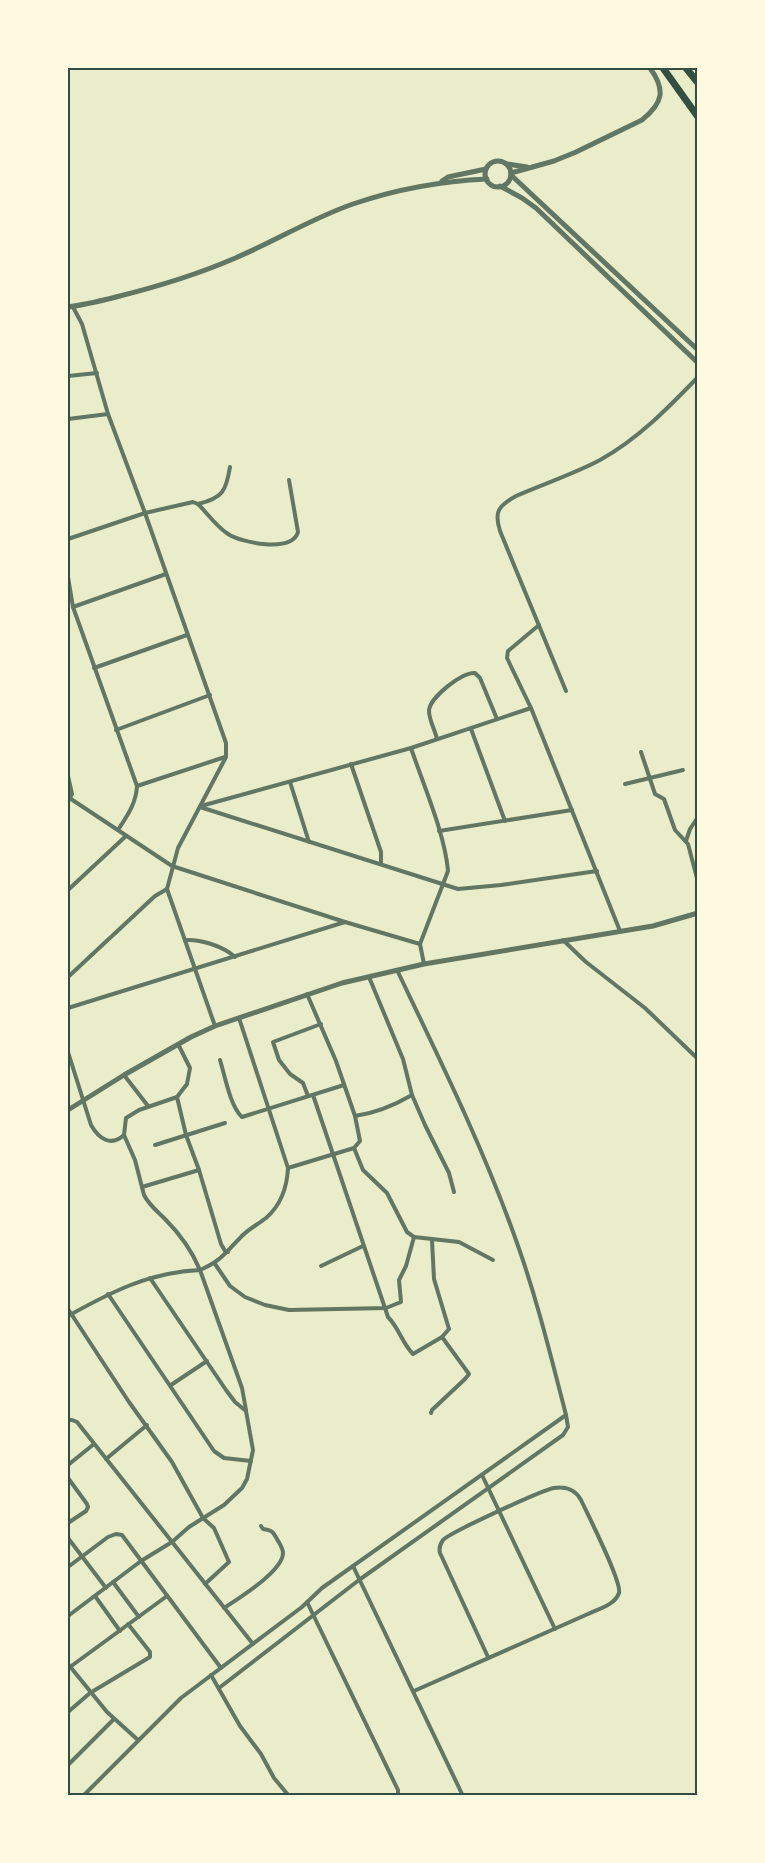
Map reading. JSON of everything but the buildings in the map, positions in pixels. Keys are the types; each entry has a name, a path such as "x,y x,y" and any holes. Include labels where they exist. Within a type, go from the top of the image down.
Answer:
{"highway":[{"path":"663,68 698,117"},
{"path":"687,68 698,83"}],"street":[{"path":"500,186 508,182 511,174 554,161 596,144 651,113 660,99 661,90 650,68"},
{"path":"440,182 448,177 486,169 494,162 501,161 506,164 529,167"},
{"path":"506,164 511,174 698,350"},
{"path":"486,169 487,179 492,184 500,186 536,208 698,363"},
{"path":"215,1026 167,889 178,848 226,757 224,733 108,414 82,324 70,307 136,292 234,259 352,204 422,185 487,179"},
{"path":"68,376 97,374"},
{"path":"566,691 500,531 497,521 498,512 503,503 599,461 618,449 660,417 698,377"},
{"path":"68,419 108,414"},
{"path":"68,539 145,513 189,502 198,504 215,498 225,489 230,467"},
{"path":"198,504 231,536 253,542 284,545 294,539 298,532 289,480"},
{"path":"74,607 166,574"},
{"path":"68,577 74,607 94,668 137,786 137,797 118,830"},
{"path":"539,625 507,654 531,708 620,931"},
{"path":"94,668 188,635"},
{"path":"437,739 429,714 431,704 443,691 466,674 475,673 480,678 497,719"},
{"path":"116,730 210,695"},
{"path":"200,807 411,748 531,708"},
{"path":"471,729 505,821"},
{"path":"411,748 439,831 448,871 420,944 424,964"},
{"path":"640,752 655,794 665,801 675,830 686,842 698,882"},
{"path":"137,786 226,757"},
{"path":"351,764 381,852 381,863"},
{"path":"625,784 683,770"},
{"path":"68,776 72,791 68,799 172,866 420,944"},
{"path":"290,782 309,842"},
{"path":"200,807 458,889 597,871"},
{"path":"439,831 572,810"},
{"path":"686,842 690,829 698,818"},
{"path":"68,890 126,836"},
{"path":"68,977 155,896 167,889"},
{"path":"68,1110 178,1044 215,1026 342,983 424,964 653,926 698,913"},
{"path":"68,1008 345,922"},
{"path":"185,940 194,939 221,948 235,957"},
{"path":"563,940 593,968 645,1008 698,1059"},
{"path":"219,1688 359,1580 563,1435 568,1427 531,1284 493,1178 397,970"},
{"path":"369,977 403,1059 412,1095 447,1167 454,1192"},
{"path":"288,1168 354,1148 359,1144 360,1137 344,1085 308,994"},
{"path":"205,1584 228,1564 229,1559 214,1528 203,1518 172,1462 68,1313 127,1285 180,1270 200,1270 215,1264 241,1236 275,1209 287,1185 288,1168 239,1017"},
{"path":"321,1024 273,1042 279,1060 290,1074 303,1083 310,1096 334,1155 388,1317 394,1322 407,1348 413,1354 442,1337 449,1329 434,1278 432,1240"},
{"path":"68,1616 141,1561 224,1505 242,1488 247,1479 251,1461 252,1439 242,1388 200,1270 195,1258 176,1231 148,1202 130,1146 124,1135 126,1118 177,1097 187,1084 190,1068 178,1044"},
{"path":"68,1052 91,1125 99,1136 108,1142 119,1140 124,1135"},
{"path":"220,1060 234,1104 242,1117 344,1085"},
{"path":"124,1075 148,1107"},
{"path":"355,1116 376,1113 412,1095"},
{"path":"177,1097 186,1135 221,1244 228,1252"},
{"path":"155,1145 225,1123"},
{"path":"354,1148 363,1170 385,1190 404,1227 414,1237 459,1242 493,1260"},
{"path":"142,1187 199,1170"},
{"path":"215,1264 230,1286 245,1297 265,1305 289,1310 386,1308 401,1302 399,1280 406,1266 414,1237"},
{"path":"321,1266 363,1246"},
{"path":"150,1278 226,1390 246,1411"},
{"path":"108,1294 214,1451 224,1458 251,1461"},
{"path":"432,1413 432,1410 469,1374 442,1337"},
{"path":"171,1385 207,1361"},
{"path":"83,1796 181,1698 316,1593 566,1415"},
{"path":"68,1420 77,1422 253,1644"},
{"path":"106,1459 147,1425"},
{"path":"68,1465 94,1444"},
{"path":"482,1474 555,1629"},
{"path":"68,1478 88,1507 86,1511 68,1523"},
{"path":"414,1691 609,1604 619,1594 613,1570 579,1495 573,1490 553,1488 499,1511 443,1540 439,1549 444,1562 488,1657"},
{"path":"225,1608 270,1575 282,1557 282,1549 273,1532 261,1527"},
{"path":"68,1567 108,1537 119,1534 124,1537 221,1668"},
{"path":"68,1538 106,1588"},
{"path":"353,1566 463,1796"},
{"path":"113,1582 138,1617"},
{"path":"95,1596 120,1631"},
{"path":"138,1740 114,1719 69,1666 167,1596"},
{"path":"307,1602 398,1790 398,1796"},
{"path":"68,1712 90,1693 150,1657 149,1650 128,1624"},
{"path":"212,1675 240,1726 261,1754 274,1779 289,1796"},
{"path":"68,1765 114,1719"}]}
